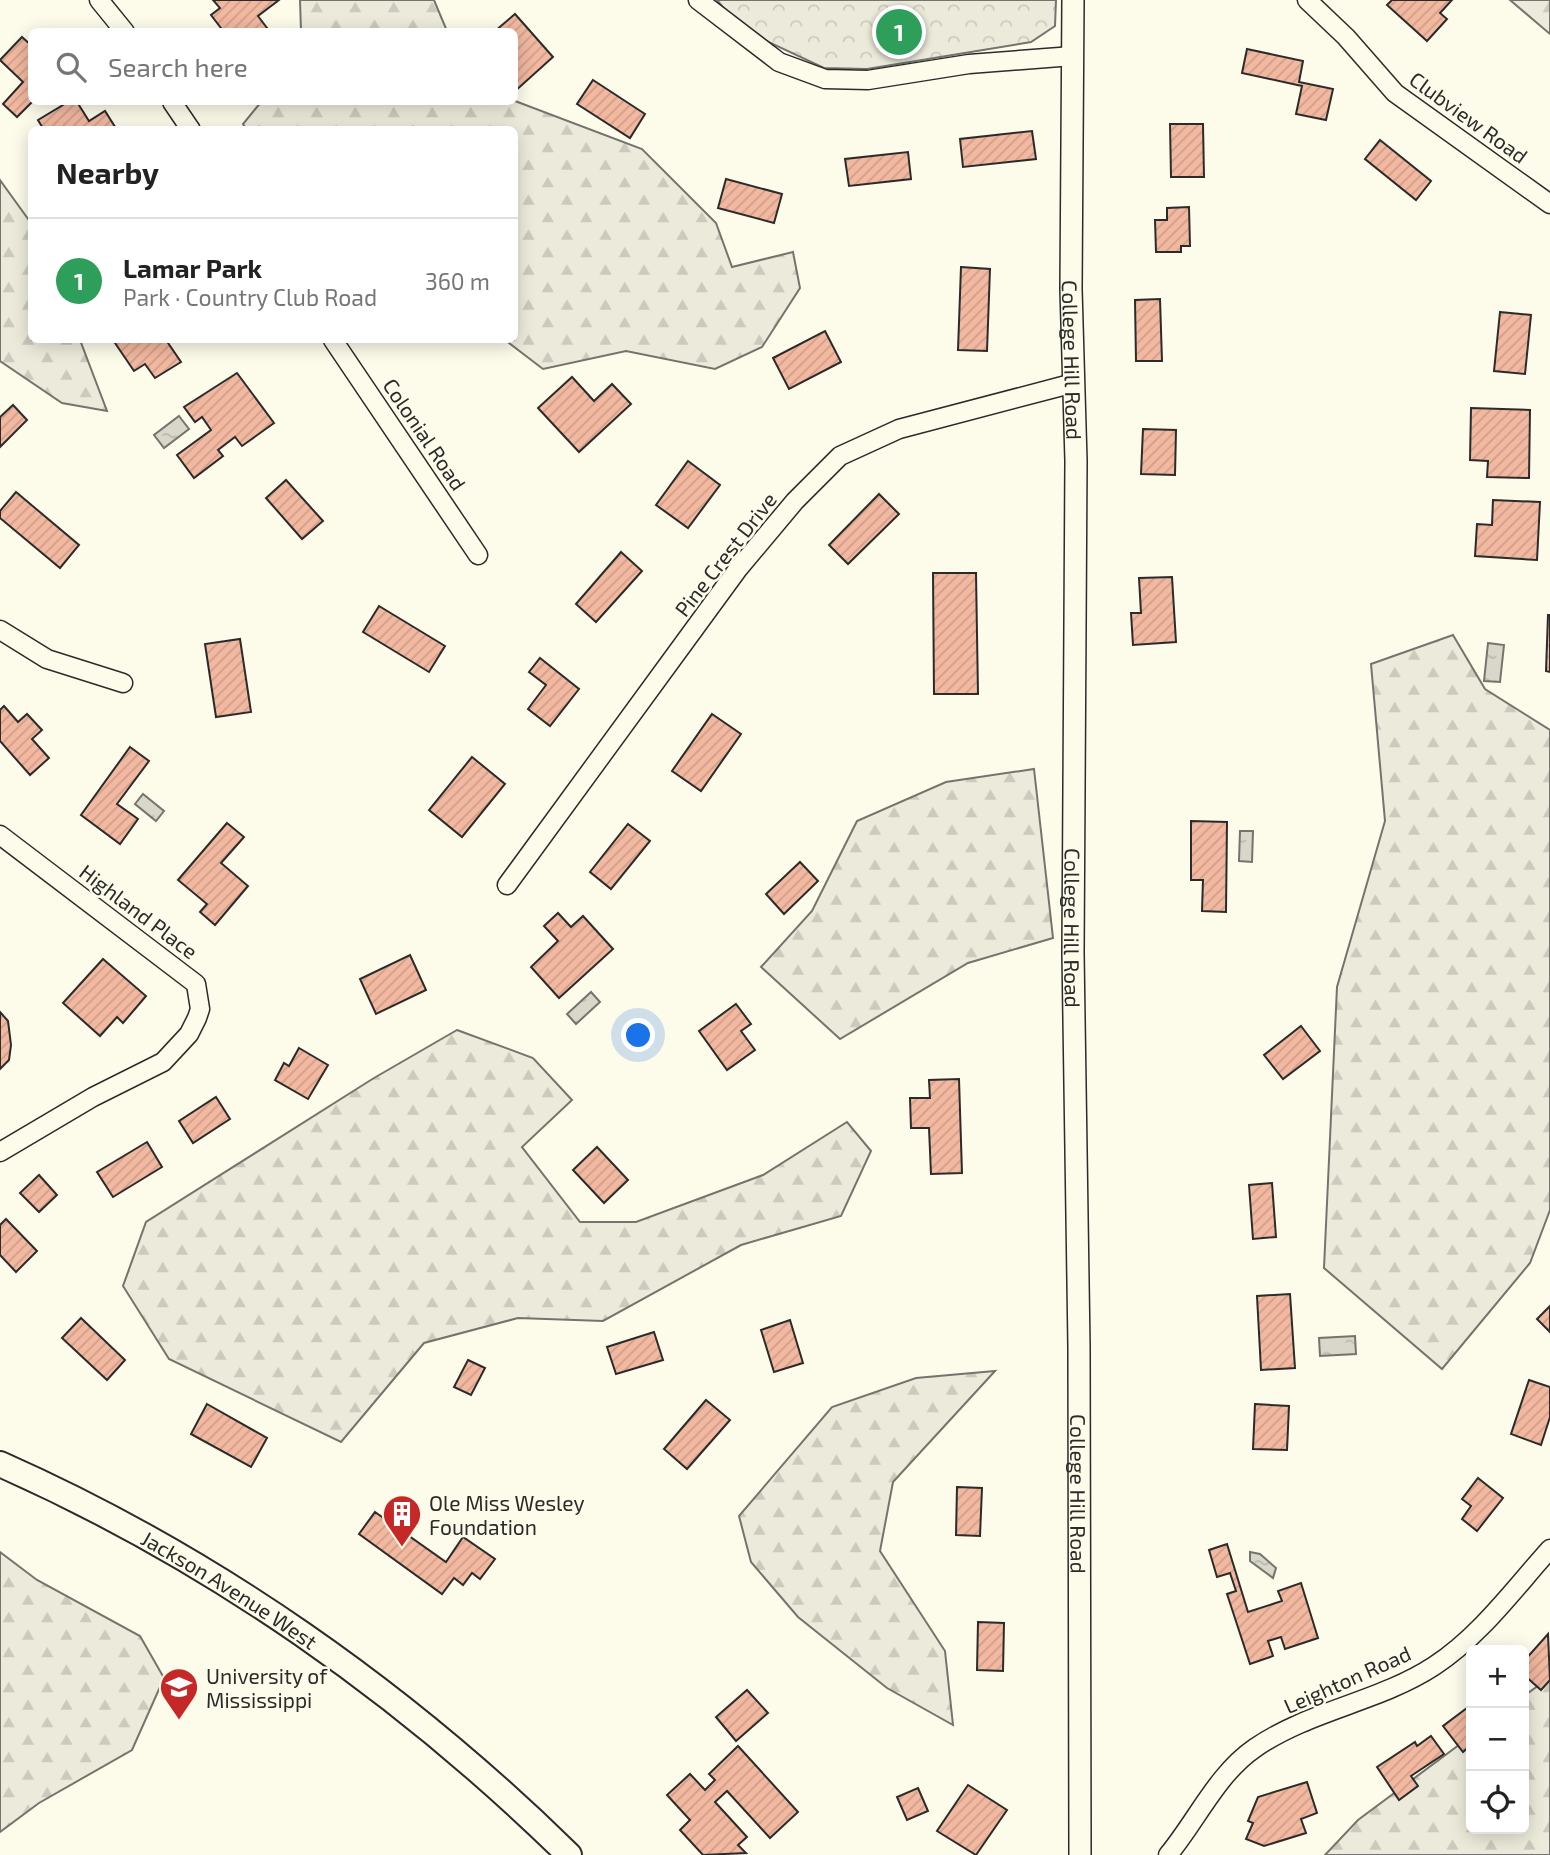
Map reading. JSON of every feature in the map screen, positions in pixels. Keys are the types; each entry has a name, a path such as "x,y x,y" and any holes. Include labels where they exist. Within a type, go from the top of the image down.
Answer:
{"main road":[{"name":"Jackson Avenue West","path":"0,1464 62,1491 191,1563 305,1635 421,1722 523,1810 569,1855"}],"street":[{"path":"99,0 122,28"},
{"path":"698,0 779,62 825,79 868,80 969,64 1073,56"},
{"name":"College Hill Road","path":"1073,0 1071,289 1076,602 1073,953 1079,1347 1080,1855"},
{"name":"Clubview Road","path":"1307,0 1346,37 1395,93 1550,204"},
{"path":"175,105 188,126"},
{"name":"Colonial Road","path":"335,343 478,555"},
{"name":"Pine Crest Drive","path":"507,885 738,569 795,500 840,456 899,429 1074,383"},
{"path":"0,630 47,659 123,683"},
{"name":"Highland Place","path":"0,835 196,984 200,1009 189,1034 163,1062 93,1097 0,1152"},
{"name":"Leighton Road","path":"1168,1855 1225,1775 1254,1748 1305,1720 1380,1692 1433,1667 1468,1641 1550,1549"}],"green space":[{"path":"300,0 434,0 446,28 301,28"},
{"path":"717,0 1056,0 1055,26 1031,42 867,69 824,68 762,39 731,17"},
{"path":"1510,0 1550,0 1550,34"},
{"path":"518,102 642,149 716,223 732,267 793,252 800,288 762,347 715,369 626,351 543,369 509,343 518,343 518,126 243,124 259,105 518,105"},
{"path":"0,180 28,219 28,343 81,343 107,411 62,403 0,361"},
{"path":"1453,635 1485,689 1550,730 1550,1210 1530,1263 1442,1369 1324,1268 1337,987 1385,821 1371,664"},
{"path":"1034,769 1053,938 968,963 840,1039 761,967 812,911 857,821 946,782"},
{"path":"457,1030 533,1058 572,1100 522,1147 580,1222 636,1222 763,1175 847,1122 871,1151 841,1216 741,1245 603,1321 518,1318 424,1343 341,1442 169,1359 123,1286 146,1222 374,1078"},
{"path":"995,1371 893,1482 880,1551 945,1651 953,1725 887,1688 798,1617 751,1562 739,1516 832,1407 916,1378"},
{"path":"0,1552 37,1580 140,1636 164,1678 132,1750 39,1803 0,1832"},
{"path":"1550,1677 1550,1855 1325,1855 1358,1820 1466,1740 1466,1834 1529,1834 1529,1692"}],"water":[{"path":"179,416 189,429 164,448 154,435"},
{"path":"1488,643 1504,645 1500,682 1484,681"},
{"path":"143,794 164,811 156,821 135,804"},
{"path":"1240,831 1253,831 1252,862 1239,861"},
{"path":"591,992 600,1002 576,1024 567,1014"},
{"path":"1355,1336 1356,1354 1320,1356 1319,1338"},
{"path":"1250,1552 1260,1554 1276,1568 1273,1578 1250,1561"}],"building":[{"path":"213,0 279,0 258,16 267,28 221,28 211,15 220,8"},
{"path":"1392,0 1452,0 1440,13 1447,19 1427,41 1387,5"},
{"path":"515,14 553,57 518,88 518,28 499,28"},
{"path":"22,37 28,42 29,105 17,117 3,104 23,82 0,60"},
{"path":"1247,49 1303,61 1299,82 1333,89 1326,120 1296,114 1302,86 1242,73"},
{"path":"593,80 645,114 630,138 577,104"},
{"path":"63,105 79,105 89,121 105,111 114,126 42,126 38,120"},
{"path":"1170,124 1203,124 1204,177 1171,177"},
{"path":"1032,131 1036,159 963,167 960,139"},
{"path":"1380,140 1431,181 1416,200 1365,159"},
{"path":"908,152 911,179 849,186 845,159"},
{"path":"726,179 782,194 774,223 718,208"},
{"path":"1189,207 1190,246 1181,246 1181,252 1156,252 1155,220 1167,220 1167,208"},
{"path":"961,267 990,269 987,351 958,350"},
{"path":"1160,299 1162,361 1136,361 1135,300"},
{"path":"1500,312 1531,315 1525,374 1494,371"},
{"path":"825,331 841,362 789,389 773,358"},
{"path":"115,343 168,343 181,362 155,378 145,364 134,371"},
{"path":"237,373 274,423 242,446 235,437 218,450 223,456 194,478 177,455 211,430 202,417 195,422 184,407"},
{"path":"572,377 594,401 612,384 631,404 579,452 538,408"},
{"path":"13,405 27,420 0,447 0,417"},
{"path":"1471,408 1530,410 1529,478 1487,477 1488,461 1470,460"},
{"path":"1143,429 1176,430 1175,475 1141,474"},
{"path":"688,461 720,485 688,528 656,505"},
{"path":"286,480 323,521 302,539 266,498"},
{"path":"16,492 79,545 60,568 0,518 0,511"},
{"path":"879,494 899,514 848,564 829,545"},
{"path":"1493,500 1540,502 1537,560 1475,556 1477,524 1492,525"},
{"path":"621,552 642,571 596,622 576,604"},
{"path":"933,573 976,573 978,694 934,694"},
{"path":"1172,577 1176,642 1133,645 1131,613 1141,613 1139,578"},
{"path":"379,606 445,646 429,672 363,632"},
{"path":"1550,615 1550,672 1546,671"},
{"path":"240,639 251,712 216,717 205,644"},
{"path":"540,658 579,689 550,726 528,709 546,685 529,672"},
{"path":"4,706 18,722 27,714 42,730 32,739 49,758 30,775 0,741 0,710"},
{"path":"712,714 741,734 701,791 672,771"},
{"path":"130,747 149,761 117,804 138,819 120,844 81,815"},
{"path":"472,757 505,784 462,837 429,810"},
{"path":"1191,821 1227,822 1226,912 1202,911 1203,880 1191,880"},
{"path":"227,823 244,837 221,863 248,886 215,925 200,912 207,904 178,880"},
{"path":"628,824 650,841 611,889 590,872"},
{"path":"800,862 818,881 784,914 766,894"},
{"path":"558,913 571,927 583,916 613,949 559,998 531,967 558,941 544,926"},
{"path":"410,955 426,990 376,1014 360,979"},
{"path":"103,959 146,996 123,1023 117,1017 100,1036 63,1003"},
{"path":"736,1004 751,1024 741,1031 755,1050 727,1070 699,1031"},
{"path":"0,1012 8,1021 11,1045 9,1060 0,1069"},
{"path":"1301,1026 1320,1051 1283,1079 1264,1055"},
{"path":"299,1048 328,1065 308,1099 275,1080 284,1063 289,1066"},
{"path":"959,1079 962,1173 931,1174 929,1128 911,1128 910,1098 930,1098 929,1080"},
{"path":"216,1097 230,1119 193,1143 179,1121"},
{"path":"147,1142 162,1167 113,1197 97,1172"},
{"path":"597,1147 628,1180 604,1203 573,1170"},
{"path":"39,1175 57,1195 39,1212 20,1193"},
{"path":"1272,1183 1276,1237 1253,1239 1249,1185"},
{"path":"6,1219 37,1251 16,1272 0,1255 0,1225"},
{"path":"1290,1294 1295,1368 1261,1370 1257,1296"},
{"path":"1550,1306 1550,1332 1537,1319"},
{"path":"81,1318 125,1360 107,1380 62,1338"},
{"path":"790,1320 803,1363 774,1372 761,1330"},
{"path":"654,1332 663,1360 616,1374 607,1347"},
{"path":"468,1360 485,1368 471,1395 454,1387"},
{"path":"1529,1380 1550,1387 1550,1417 1541,1445 1511,1434"},
{"path":"706,1400 730,1420 687,1469 664,1449"},
{"path":"207,1404 267,1438 251,1467 191,1434"},
{"path":"1255,1404 1289,1406 1287,1450 1253,1449"},
{"path":"1478,1478 1503,1498 1477,1531 1462,1519 1471,1506 1462,1499"},
{"path":"957,1487 982,1488 980,1536 956,1535"},
{"name":"Ole Miss Wesley Foundation","path":"375,1512 446,1562 463,1537 495,1559 480,1579 472,1573 463,1585 454,1578 442,1594 359,1534"},
{"path":"1227,1544 1248,1612 1282,1601 1278,1591 1301,1583 1318,1638 1285,1649 1281,1637 1268,1641 1273,1656 1250,1664 1227,1594 1236,1591 1230,1573 1217,1577 1209,1550"},
{"path":"978,1622 1004,1623 1003,1671 977,1670"},
{"path":"1548,1634 1550,1680 1541,1690 1529,1679 1529,1655"},
{"path":"747,1690 768,1713 736,1741 716,1717"},
{"path":"1466,1709 1466,1749 1463,1752 1443,1726"},
{"path":"1431,1736 1444,1754 1411,1776 1418,1786 1399,1800 1377,1767 1415,1742 1417,1746"},
{"path":"738,1746 798,1812 770,1838 727,1791 715,1802 747,1837 738,1845 746,1853 703,1855 680,1830 690,1820 667,1795 690,1774 705,1790 715,1780 709,1774"},
{"path":"1307,1782 1317,1813 1301,1819 1306,1833 1264,1846 1246,1839 1253,1823 1248,1821 1258,1797"},
{"path":"968,1785 1007,1810 976,1855 937,1831"},
{"path":"918,1788 928,1811 907,1820 897,1797"}],"place":[{"name":"Lamar Park","path":"899,32"},
{"name":"Ole Miss Wesley Foundation","path":"402,1548"},
{"name":"University of Mississippi","path":"179,1721"}]}
